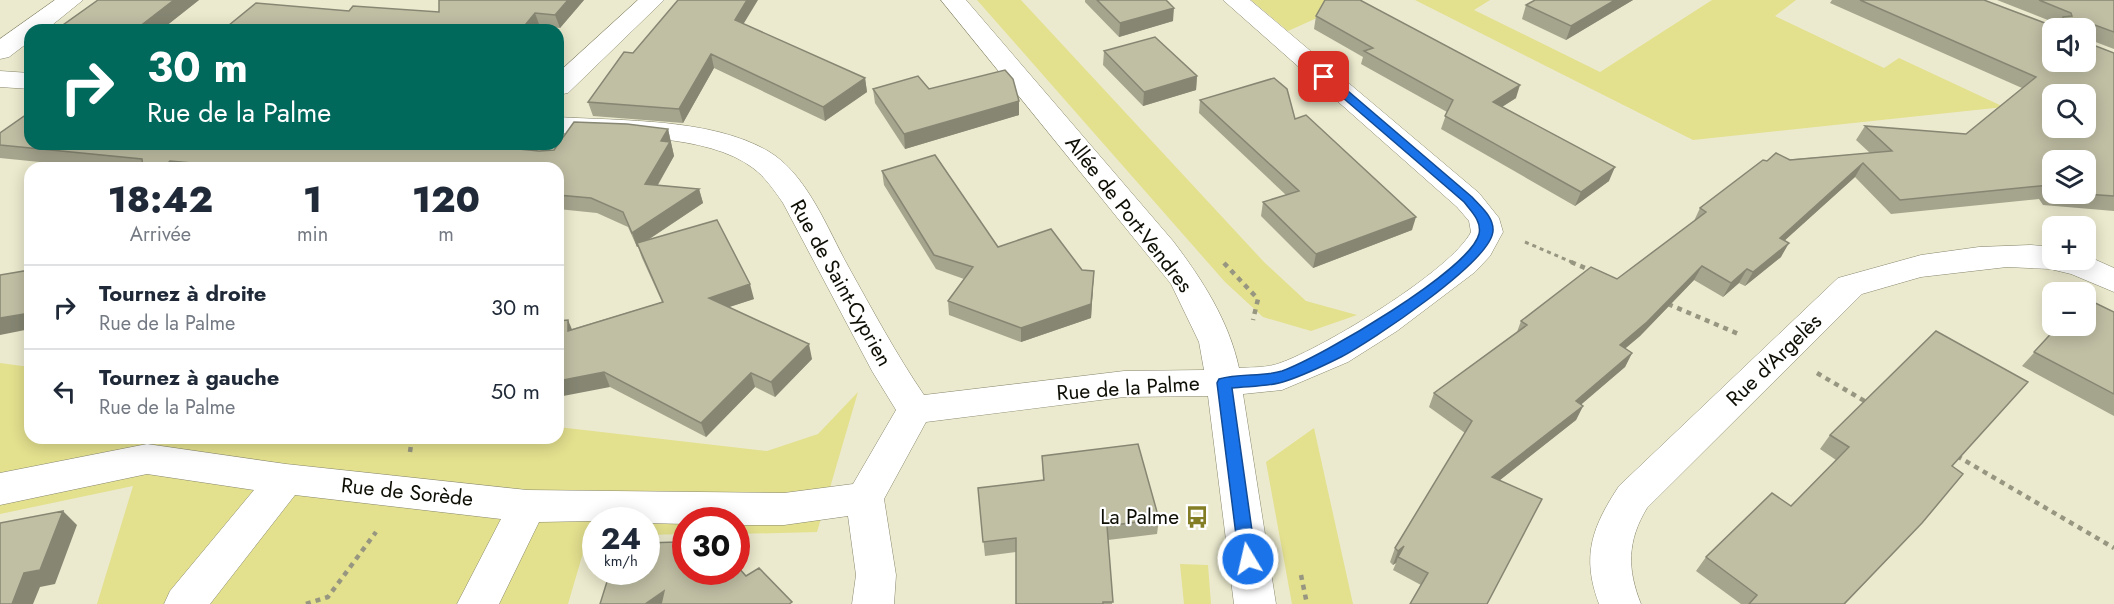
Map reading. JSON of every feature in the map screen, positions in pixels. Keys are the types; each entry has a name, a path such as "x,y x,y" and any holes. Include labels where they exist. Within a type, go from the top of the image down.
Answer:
{"street":[{"path":"38,24 71,0"},
{"path":"564,81 652,0"},
{"name":"Allée de Port-Vendres","path":"953,0 1162,249 1185,280 1216,342 1224,383 1255,604"},
{"name":"Rue de la Palme","path":"915,410 1124,384 1224,383 1282,377 1336,353 1385,322 1464,264 1479,248 1486,232 1484,218 1468,200 1235,0"},
{"path":"0,51 24,34"},
{"path":"0,79 24,81"},
{"name":"Rue de Saint-Cyprien","path":"564,126 701,138 733,145 757,156 779,174 797,201 889,371 915,410"},
{"name":"Rue d'Argelès","path":"1620,604 1609,574 1609,544 1619,518 1633,497 1850,286 1895,271 2015,255 2042,257"},
{"path":"2091,270 2114,281"},
{"path":"873,604 876,575 865,498 915,410"},
{"name":"Rue de Sorède","path":"0,489 147,459 286,479 527,506 784,509 865,498"},
{"path":"185,604 286,479"},
{"path":"478,604 527,506"}],"path":[{"path":"514,160 522,150"}],"shaded area":[{"path":"977,0 1021,0 1264,262 1306,301 1357,315 1311,331 1263,317 1225,282"},
{"path":"1251,0 1357,0 1288,31"},
{"path":"1415,0 1490,0 1474,10 1600,72 1712,0 1796,0 1775,16 1884,68 1899,58 2004,107 1693,140"},
{"path":"0,363 24,366 24,444 564,444 564,428 767,451 818,434 858,392 817,532 750,534 750,507 672,507 672,534 660,535 660,507 582,507 582,556 568,604 97,604 133,486 0,514"},
{"path":"1314,428 1353,604 1292,604 1266,462"},
{"path":"1180,564 1208,565 1211,604 1184,604"}],"building":[{"path":"98,0 174,0 143,24 64,24"},
{"path":"439,0 568,0 555,15 535,13 526,24 230,24 256,3 349,11 353,6 439,12"},
{"path":"678,0 747,0 735,20 865,78 823,107 711,54 679,109 588,102 624,52 633,53"},
{"path":"1097,0 1166,0 1174,8 1120,23"},
{"path":"1325,0 1360,0 1520,85 1493,102 1615,167 1581,192 1445,116 1453,100 1364,51 1373,48 1316,16"},
{"path":"1535,0 1615,0 1571,26 1526,5"},
{"path":"1860,0 1984,0 2042,22 2042,72 2096,72 2096,46 2114,53 2114,196 2096,195 2096,150 2042,150 2042,186 1900,200 1863,163 1780,238 1789,243 1753,272 1747,269 1731,283 1702,266 1647,322 1620,345 1632,353 1576,401 1583,406 1492,477 1542,499 1487,604 1410,604 1428,573 1398,557 1404,546 1398,551 1395,548 1472,421 1434,393 1527,325 1521,321 1591,267 1617,279 1706,212 1700,208 1763,160 1767,161 1776,153 1790,160 1892,151 1865,126 1966,134 2036,77"},
{"path":"2039,0 2114,0 2114,32 2096,25 2096,18 2063,18 2072,16 2071,13"},
{"path":"1155,37 1197,76 1144,92 1104,51"},
{"path":"1005,70 1013,79 1019,101 904,134 873,89 918,76 929,89"},
{"path":"1274,78 1287,89 1295,119 1306,115 1416,217 1316,254 1263,202 1299,191 1200,100"},
{"path":"24,116 24,147 0,145 0,133"},
{"path":"574,122 627,124 668,129 661,141 670,142 645,184 699,189 632,233 623,212 591,198 564,196 564,162 142,162 142,159 51,150 564,150 564,136"},
{"path":"935,155 998,247 1051,229 1082,270 1094,271 1091,304 1021,328 948,301 973,267 934,255 882,171"},
{"path":"717,220 750,284 709,298 809,344 771,382 751,373 701,423 604,372 564,380 564,320 568,320 568,331 663,302 637,243"},
{"path":"24,271 24,314 0,318 0,275"},
{"path":"2096,303 2114,312 2114,394 2034,352 2049,336 2096,336"},
{"path":"1936,331 2028,382 1952,466 1963,474 1922,523 1844,604 1749,604 1757,595 1706,557 1772,493 1791,506 1849,447 1830,435"},
{"path":"1138,444 1159,519 1107,526 1113,602 1016,604 1016,538 983,542 978,488 1044,480 1042,456"},
{"path":"63,511 40,570 24,573 12,604 0,604 0,523"},
{"path":"672,542 672,585 750,585 750,574 759,568 792,602 789,604 661,604 664,591 645,604 600,604 606,585 660,585 660,543"}],"place":[{"name":"La Palme","path":"1197,517"}],"route":[{"path":"1248,559 1224,383 1282,377 1336,353 1385,322 1464,264 1479,248 1486,232 1484,218 1468,200 1324,77"}]}
